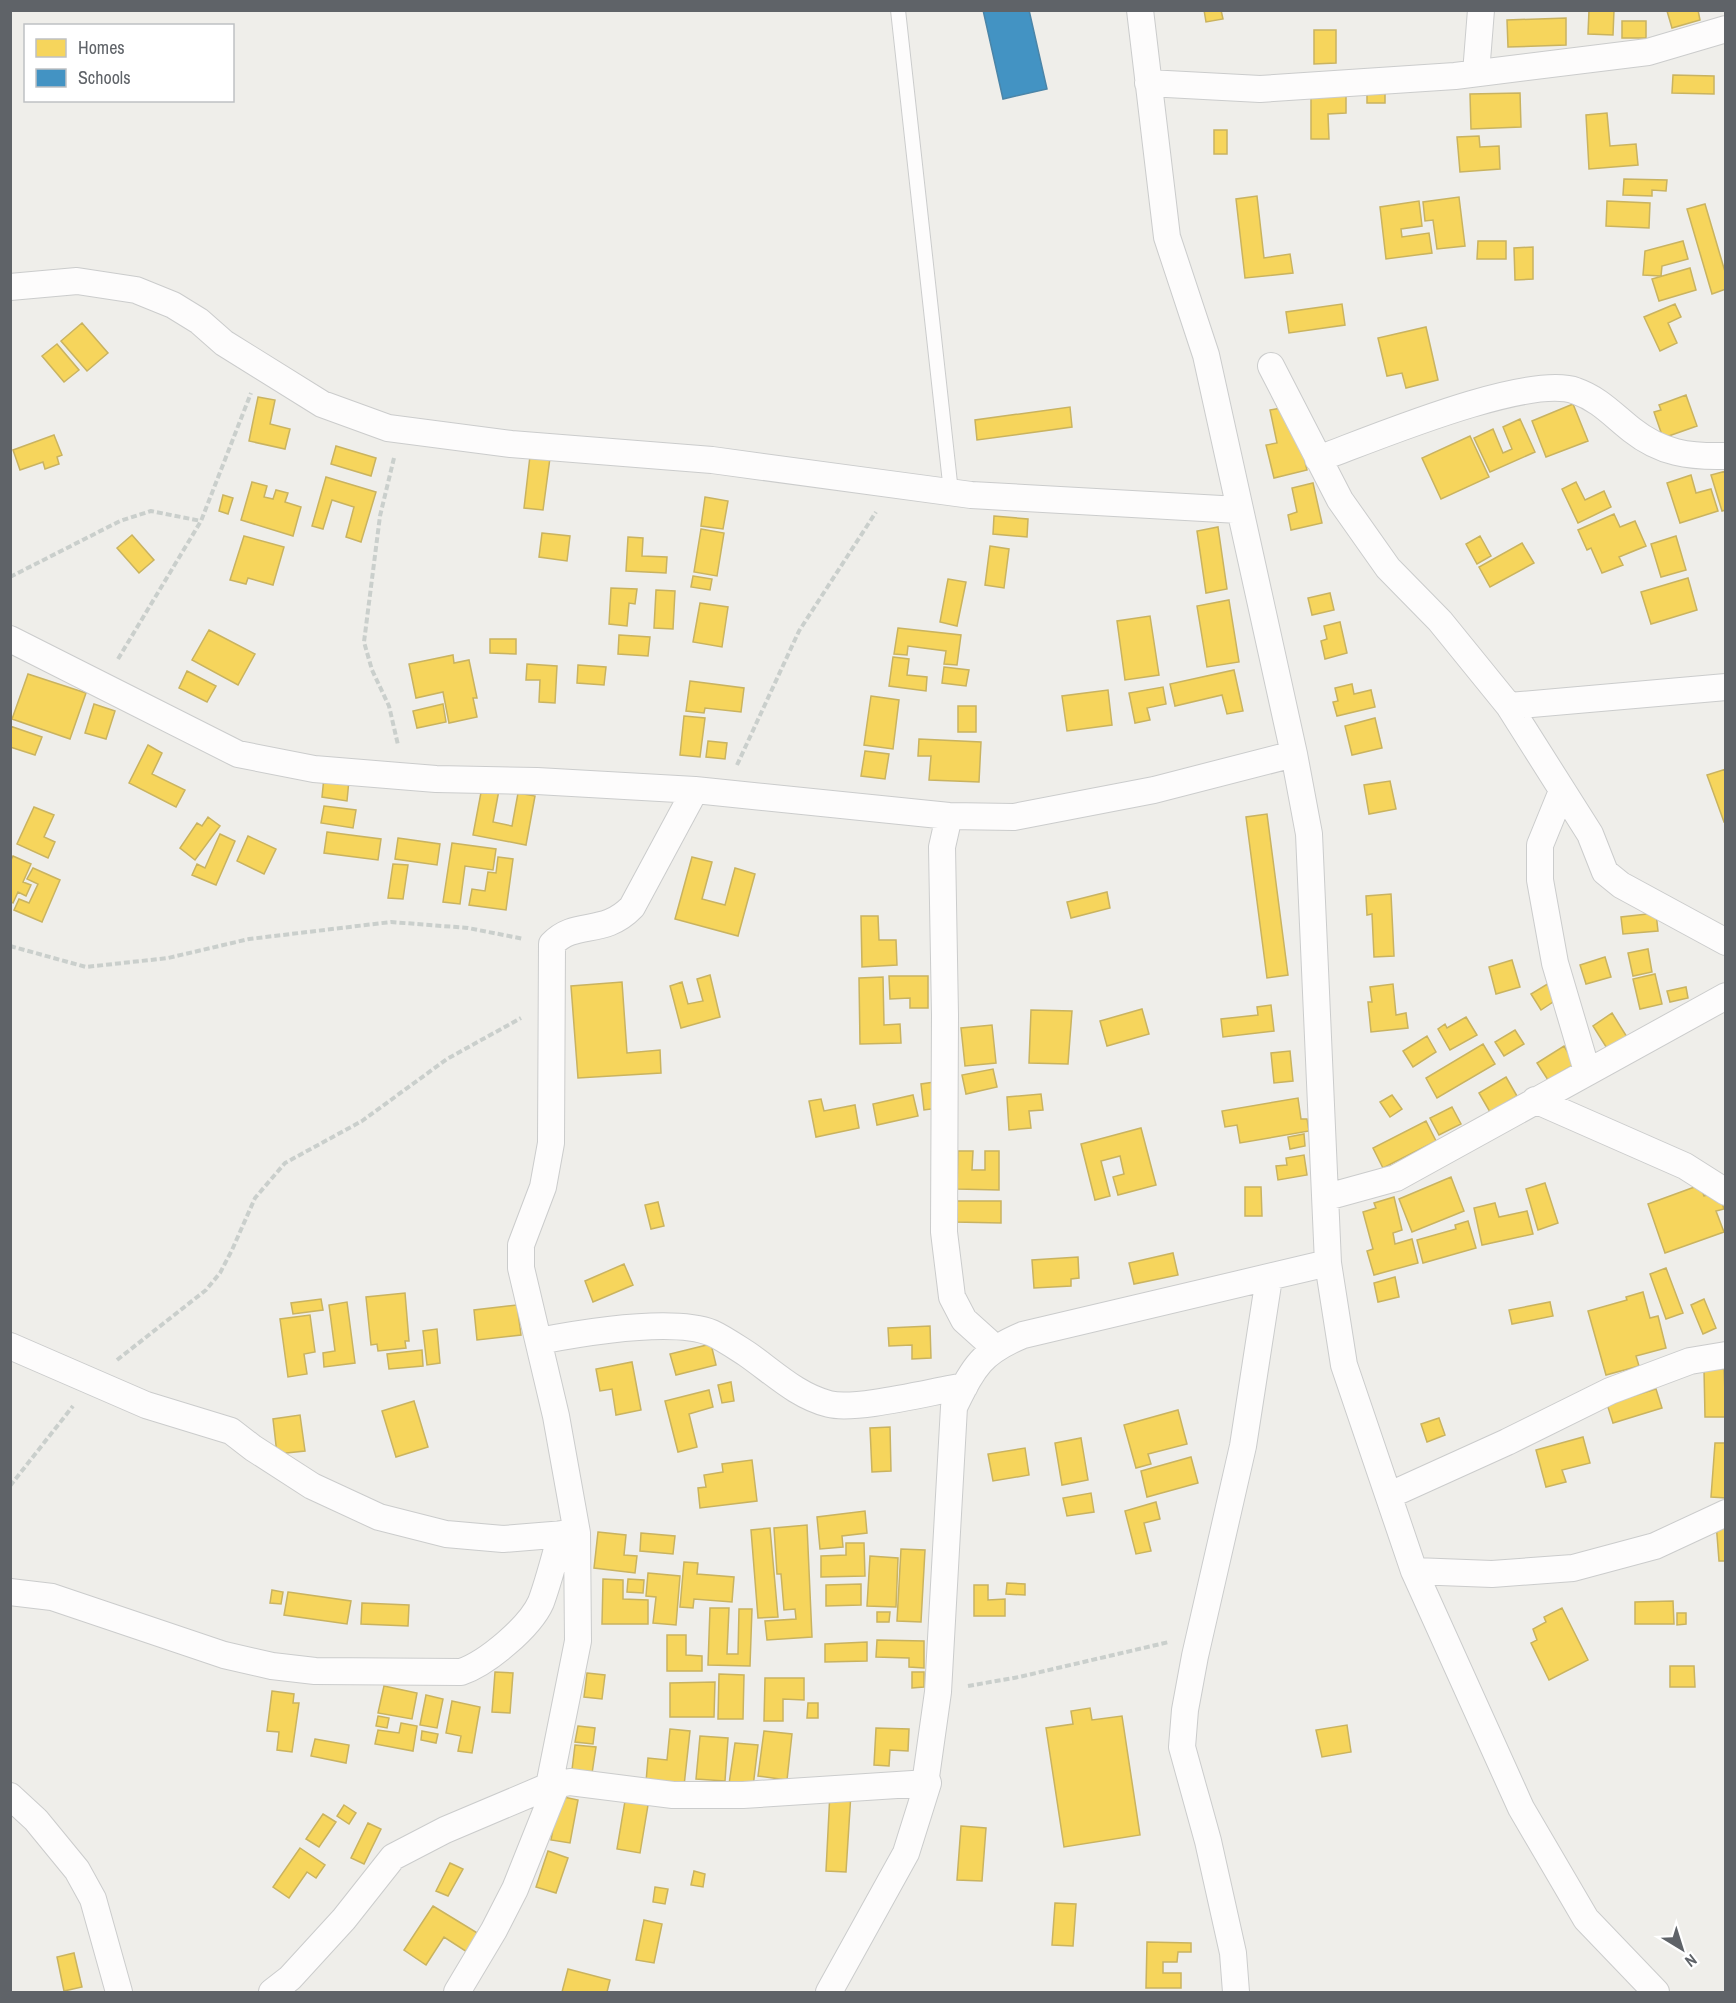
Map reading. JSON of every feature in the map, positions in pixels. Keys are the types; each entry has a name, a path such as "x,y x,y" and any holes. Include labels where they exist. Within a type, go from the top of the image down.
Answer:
{"street":[{"path":"1140,10 1167,237 1206,355 1294,754 1309,834 1327,1197 1328,1263 1344,1365 1414,1571 1521,1808 1586,1919 1656,1992"},
{"path":"1476,74 1481,10"},
{"path":"1148,83 1260,89 1476,74 1648,52 1725,29"},
{"path":"10,287 77,281 136,290 173,305 199,321 224,343 322,404 388,428 511,444 712,460 951,492 1239,510"},
{"path":"1271,366 1340,500 1388,568 1440,621 1509,706 1590,834 1605,872 1613,880 1725,942"},
{"path":"1318,459 1457,408 1531,388 1573,389 1596,399 1652,445 1669,452 1692,457 1725,456"},
{"path":"10,639 238,754 314,769 400,776 694,790 949,816 1014,817 1154,790 1294,754"},
{"path":"1509,706 1725,687"},
{"path":"462,1991 515,1889 553,1785 578,1641 556,1416 521,1268 521,1245 543,1187 551,1143 552,944 570,931 608,925 620,919 632,908 694,790"},
{"path":"1562,791 1540,845 1540,880 1555,963 1587,1071"},
{"path":"949,816 942,847 945,1015 944,1232 952,1297 964,1320 994,1347"},
{"path":"1327,1197 1395,1178 1725,996"},
{"path":"1535,1100 1685,1166 1725,1192"},
{"path":"829,1992 906,1853 928,1783 926,1777 938,1692 954,1407 972,1370 994,1347 1023,1335 1328,1263"},
{"path":"1236,1992 1233,1953 1208,1841 1182,1747 1185,1710 1199,1633 1243,1446 1269,1278"},
{"path":"539,1341 584,1332 631,1328 671,1327 711,1332 747,1354 799,1392 830,1404 855,1405 965,1386"},
{"path":"10,1346 146,1405 231,1431 312,1486 379,1517 446,1534 503,1539 569,1534"},
{"path":"1390,1495 1507,1442 1610,1391 1690,1361 1725,1355"},
{"path":"1414,1571 1492,1574 1573,1568 1655,1546 1725,1513"},
{"path":"10,1592 52,1597 224,1655 272,1666 315,1671 461,1672 478,1666 512,1639 540,1604 569,1534"},
{"path":"272,1992 290,1978 344,1919 393,1857 445,1830 553,1785 570,1782 684,1795 743,1795 928,1783"},
{"path":"10,1796 36,1820 77,1870 93,1899 119,1992"}],"lane":[{"path":"898,10 951,492"}],"path":[{"path":"101,686 201,521 261,367"},
{"path":"400,776 400,754 388,706 372,670 364,642 380,516 401,430"},
{"path":"724,793 799,631 894,485"},
{"path":"10,577 120,521 151,511 201,521"},
{"path":"10,946 86,967 168,958 249,939 391,922 468,928 552,944"},
{"path":"10,1486 92,1382 155,1328 206,1290 220,1273 255,1198 285,1163 362,1121 447,1059 553,1001"},
{"path":"938,1692 1128,1653 1199,1633"}],"building: Homes":[{"path":"1204,10 1221,10 1223,19 1206,22"},
{"path":"1589,10 1614,10 1613,35 1588,34"},
{"path":"1698,10 1700,20 1672,28 1667,11"},
{"path":"1566,18 1566,45 1508,47 1507,20"},
{"path":"1622,21 1646,21 1646,38 1622,38"},
{"path":"1314,30 1336,30 1336,63 1314,64"},
{"path":"1673,75 1714,76 1714,94 1672,93"},
{"path":"1367,90 1385,90 1385,103 1367,103"},
{"path":"1311,93 1346,93 1346,113 1328,114 1329,139 1311,139"},
{"path":"1520,93 1521,127 1471,129 1470,94"},
{"path":"1607,113 1610,146 1636,144 1638,165 1589,169 1586,115"},
{"path":"1214,130 1227,130 1227,154 1214,154"},
{"path":"1479,136 1480,147 1499,146 1500,169 1460,172 1457,137"},
{"path":"1624,179 1667,180 1666,191 1652,190 1652,196 1623,195"},
{"path":"1257,196 1264,258 1290,254 1293,273 1245,278 1236,199"},
{"path":"1459,197 1465,246 1437,249 1433,220 1425,221 1423,202"},
{"path":"1419,201 1422,226 1401,229 1402,237 1429,233 1432,253 1386,259 1380,207"},
{"path":"1607,201 1650,203 1649,228 1606,226"},
{"path":"1705,204 1726,275 1726,289 1712,294 1687,209"},
{"path":"1478,241 1506,241 1506,259 1477,259"},
{"path":"1683,241 1688,259 1662,266 1661,276 1643,275 1645,251"},
{"path":"1533,247 1533,279 1515,280 1514,248"},
{"path":"1690,268 1696,290 1659,301 1652,279"},
{"path":"1342,304 1345,325 1289,333 1286,312"},
{"path":"1675,304 1681,317 1668,323 1677,343 1660,351 1644,317"},
{"path":"82,323 108,353 87,371 61,341"},
{"path":"1426,327 1438,380 1406,388 1402,373 1387,376 1378,338"},
{"path":"57,344 79,370 64,382 42,356"},
{"path":"1686,395 1697,426 1663,438 1654,412 1661,410 1659,405"},
{"path":"258,397 275,400 270,424 290,429 285,449 249,441"},
{"path":"1573,404 1588,441 1546,457 1532,421"},
{"path":"1292,406 1307,470 1274,478 1266,445 1277,443 1270,410"},
{"path":"1070,407 1072,427 977,440 975,420"},
{"path":"1520,419 1535,452 1490,472 1474,438 1493,429 1503,453 1512,449 1503,427"},
{"path":"54,435 62,455 57,457 59,464 45,469 43,462 20,470 13,450"},
{"path":"1470,436 1489,477 1441,499 1422,458"},
{"path":"336,446 376,458 371,476 331,464"},
{"path":"530,456 550,458 543,510 524,508"},
{"path":"1726,471 1726,510 1722,511 1711,475"},
{"path":"1691,475 1696,493 1711,489 1718,511 1680,523 1667,483"},
{"path":"326,477 376,492 361,542 346,537 354,507 332,500 323,529 312,526"},
{"path":"252,482 267,486 264,497 273,499 276,490 288,493 285,502 301,507 293,536 241,520"},
{"path":"1576,482 1585,500 1604,491 1611,507 1578,523 1562,489"},
{"path":"1313,483 1322,523 1291,530 1288,515 1297,512 1292,488"},
{"path":"223,495 233,498 228,514 219,511"},
{"path":"705,497 728,501 723,529 701,526"},
{"path":"1614,514 1620,527 1635,521 1646,546 1619,557 1623,565 1602,573 1591,548 1587,550 1578,530"},
{"path":"994,516 1028,519 1027,537 993,534"},
{"path":"1218,527 1227,589 1206,593 1197,531"},
{"path":"701,529 724,533 717,576 694,572"},
{"path":"542,533 570,536 567,561 539,557"},
{"path":"132,535 154,560 139,573 117,548"},
{"path":"244,536 284,547 273,585 248,578 246,584 230,580"},
{"path":"1480,536 1491,556 1477,564 1466,544"},
{"path":"1676,536 1686,570 1661,577 1651,544"},
{"path":"628,537 643,538 642,556 667,557 666,573 626,571"},
{"path":"1522,543 1534,563 1490,587 1479,567"},
{"path":"990,546 1009,549 1004,588 985,585"},
{"path":"693,576 712,579 710,590 691,587"},
{"path":"1688,578 1697,610 1651,624 1641,592"},
{"path":"948,579 966,582 957,626 940,622"},
{"path":"611,588 637,589 635,604 629,603 627,626 609,624"},
{"path":"656,590 675,591 673,629 654,628"},
{"path":"1330,593 1334,610 1312,615 1308,598"},
{"path":"1229,600 1239,662 1207,667 1197,606"},
{"path":"700,603 728,607 722,647 693,642"},
{"path":"1150,616 1159,675 1125,680 1117,621"},
{"path":"1340,622 1347,653 1325,659 1321,641 1327,639 1324,626"},
{"path":"898,628 961,635 957,665 944,664 946,651 908,646 907,655 894,654"},
{"path":"209,630 255,654 238,685 192,660"},
{"path":"619,635 650,637 648,656 618,654"},
{"path":"490,639 516,639 516,654 490,653"},
{"path":"453,655 454,663 469,660 477,698 473,698 477,717 449,723 443,692 416,698 409,664"},
{"path":"893,657 909,659 907,675 927,677 926,691 889,686"},
{"path":"527,664 557,666 555,703 539,702 540,680 526,680"},
{"path":"578,665 606,667 604,685 577,683"},
{"path":"944,667 969,670 966,686 942,683"},
{"path":"1234,670 1243,711 1227,714 1222,695 1175,706 1170,684"},
{"path":"187,671 216,686 207,702 179,688"},
{"path":"28,674 86,693 70,739 12,719"},
{"path":"690,681 744,688 741,712 705,708 704,713 686,711"},
{"path":"1352,684 1354,694 1371,690 1375,707 1337,716 1333,702 1338,701 1335,688"},
{"path":"1163,687 1166,704 1147,708 1150,720 1135,723 1129,693"},
{"path":"1108,690 1112,725 1067,731 1062,696"},
{"path":"871,696 899,700 893,749 864,745"},
{"path":"94,704 115,711 106,739 85,733"},
{"path":"443,704 446,722 417,728 413,711"},
{"path":"958,706 976,706 976,732 958,732"},
{"path":"684,716 705,718 700,757 680,755"},
{"path":"1375,718 1382,748 1352,755 1345,726"},
{"path":"10,726 42,737 35,755 10,747"},
{"path":"919,739 981,742 979,782 929,780 931,756 918,756"},
{"path":"708,741 727,743 725,759 706,757"},
{"path":"148,745 162,753 152,774 185,790 176,807 129,783"},
{"path":"865,751 889,754 885,779 861,776"},
{"path":"1726,769 1726,821 1724,822 1707,775"},
{"path":"324,777 349,780 347,801 322,797"},
{"path":"1390,781 1396,809 1369,814 1364,785"},
{"path":"482,787 499,790 493,822 512,826 518,793 535,796 526,845 473,835"},
{"path":"324,806 356,810 353,828 321,823"},
{"path":"34,807 54,815 44,837 55,842 48,858 17,844"},
{"path":"1267,814 1288,975 1267,978 1246,817"},
{"path":"208,817 220,826 195,860 180,848 197,823 202,826"},
{"path":"327,832 381,839 378,860 324,853"},
{"path":"220,834 235,841 216,885 192,875 197,864 205,868"},
{"path":"248,836 276,849 264,874 237,861"},
{"path":"398,838 440,844 437,865 395,859"},
{"path":"452,843 496,849 493,870 465,866 460,904 443,902"},
{"path":"13,856 31,864 23,882 31,885 26,896 18,892 13,903 10,901 10,862"},
{"path":"498,857 513,859 506,910 469,905 472,889 485,891 488,872 496,873"},
{"path":"692,857 712,862 702,899 725,905 735,868 755,874 738,936 675,919"},
{"path":"393,864 408,865 403,899 388,898"},
{"path":"33,868 60,880 42,922 14,910 19,899 29,903 38,884 27,879"},
{"path":"1107,892 1110,908 1071,918 1067,902"},
{"path":"1391,894 1394,956 1374,957 1372,914 1367,915 1366,896"},
{"path":"1656,913 1658,931 1623,934 1621,917"},
{"path":"861,916 878,916 879,940 896,940 897,965 862,967"},
{"path":"1648,949 1652,972 1633,976 1628,953"},
{"path":"1605,957 1611,977 1586,984 1580,965"},
{"path":"1512,960 1520,987 1496,994 1489,967"},
{"path":"1655,974 1662,1004 1640,1009 1633,979"},
{"path":"710,975 720,1017 681,1028 670,986 682,982 688,1004 703,1001 697,979"},
{"path":"889,976 928,976 928,1008 910,1008 910,998 890,999"},
{"path":"883,977 884,1025 900,1024 901,1043 860,1044 859,978"},
{"path":"1559,977 1568,992 1541,1010 1531,994"},
{"path":"622,982 627,1053 660,1050 661,1073 578,1078 571,986"},
{"path":"1393,984 1396,1015 1406,1013 1408,1028 1371,1032 1368,1002 1372,1002 1370,987"},
{"path":"1686,987 1688,998 1670,1002 1667,991"},
{"path":"1271,1005 1274,1031 1223,1037 1221,1019 1258,1015 1257,1007"},
{"path":"1142,1009 1149,1034 1107,1046 1100,1021"},
{"path":"1031,1010 1072,1011 1068,1064 1029,1063"},
{"path":"1612,1013 1627,1037 1608,1050 1593,1026"},
{"path":"1466,1017 1477,1035 1450,1050 1438,1029 1445,1024 1447,1028"},
{"path":"992,1025 996,1063 965,1066 961,1028"},
{"path":"1515,1030 1524,1044 1504,1056 1495,1042"},
{"path":"1427,1036 1436,1052 1413,1067 1403,1051"},
{"path":"1483,1044 1495,1064 1437,1098 1426,1078"},
{"path":"1564,1046 1575,1064 1548,1080 1537,1063"},
{"path":"1290,1051 1293,1081 1274,1083 1271,1053"},
{"path":"993,1069 997,1087 966,1094 962,1075"},
{"path":"1506,1077 1517,1096 1490,1112 1479,1093"},
{"path":"934,1082 938,1108 924,1110 921,1084"},
{"path":"1041,1094 1043,1110 1029,1111 1031,1128 1009,1130 1007,1097"},
{"path":"913,1095 918,1116 877,1125 873,1104"},
{"path":"1392,1095 1402,1109 1390,1117 1380,1102"},
{"path":"1298,1098 1301,1119 1307,1119 1309,1131 1240,1143 1237,1125 1225,1127 1222,1111"},
{"path":"821,1099 824,1111 855,1105 859,1128 816,1137 809,1101"},
{"path":"1452,1107 1461,1124 1439,1135 1430,1118"},
{"path":"1426,1121 1436,1141 1383,1168 1373,1148"},
{"path":"1141,1128 1156,1185 1118,1195 1113,1177 1124,1174 1120,1156 1101,1161 1110,1196 1095,1200 1081,1144"},
{"path":"1304,1134 1305,1146 1290,1149 1288,1137"},
{"path":"958,1151 973,1151 972,1170 985,1170 985,1151 999,1151 999,1190 957,1189"},
{"path":"1304,1155 1307,1175 1278,1180 1276,1166 1287,1165 1286,1158"},
{"path":"1451,1177 1464,1211 1412,1232 1399,1199"},
{"path":"1545,1183 1558,1223 1538,1230 1526,1189"},
{"path":"1700,1185 1704,1196 1718,1191 1724,1209 1716,1211 1724,1232 1665,1253 1648,1204"},
{"path":"1245,1187 1261,1187 1262,1216 1245,1216"},
{"path":"1394,1197 1402,1230 1393,1233 1395,1244 1412,1239 1418,1263 1374,1275 1367,1251 1373,1249 1363,1212 1376,1208 1374,1203"},
{"path":"955,1201 1001,1201 1001,1223 955,1222"},
{"path":"658,1202 664,1226 651,1229 645,1205"},
{"path":"1495,1203 1499,1217 1527,1211 1533,1234 1482,1245 1474,1208"},
{"path":"1468,1221 1476,1248 1423,1263 1417,1240 1456,1229 1455,1225"},
{"path":"1173,1253 1178,1275 1134,1284 1129,1263"},
{"path":"1078,1257 1079,1278 1071,1279 1071,1286 1034,1288 1032,1260"},
{"path":"624,1264 633,1285 593,1302 585,1281"},
{"path":"1666,1268 1683,1313 1666,1319 1650,1274"},
{"path":"1395,1277 1399,1297 1378,1302 1374,1283"},
{"path":"1643,1292 1650,1318 1658,1316 1666,1348 1636,1356 1639,1366 1606,1375 1588,1311 1627,1300 1626,1297"},
{"path":"405,1293 409,1341 405,1341 406,1348 378,1351 377,1344 371,1345 366,1297"},
{"path":"321,1299 323,1310 293,1314 291,1303"},
{"path":"1704,1299 1716,1328 1703,1334 1691,1305"},
{"path":"347,1302 355,1363 324,1367 323,1353 335,1351 329,1305"},
{"path":"1550,1302 1553,1316 1512,1324 1509,1310"},
{"path":"517,1305 521,1335 477,1340 474,1310"},
{"path":"310,1315 315,1352 304,1354 307,1374 288,1377 280,1319"},
{"path":"930,1326 931,1358 912,1359 912,1345 889,1346 888,1328"},
{"path":"437,1329 440,1363 427,1365 423,1331"},
{"path":"711,1344 716,1365 676,1375 670,1354"},
{"path":"422,1350 423,1366 389,1369 387,1354"},
{"path":"632,1362 641,1410 616,1415 612,1389 600,1391 596,1369"},
{"path":"1704,1369 1724,1369 1726,1417 1705,1417"},
{"path":"731,1382 734,1401 722,1403 718,1385"},
{"path":"1656,1389 1662,1408 1613,1423 1607,1404"},
{"path":"709,1390 713,1407 689,1414 697,1447 678,1452 665,1401"},
{"path":"414,1401 428,1447 396,1457 382,1411"},
{"path":"1178,1410 1187,1444 1148,1454 1151,1464 1136,1468 1124,1425"},
{"path":"300,1415 305,1451 277,1454 273,1419"},
{"path":"1439,1418 1445,1435 1427,1442 1421,1424"},
{"path":"890,1427 891,1471 872,1472 870,1428"},
{"path":"1583,1437 1590,1463 1562,1470 1566,1482 1546,1487 1536,1450"},
{"path":"1081,1438 1088,1480 1062,1485 1055,1443"},
{"path":"1715,1443 1726,1443 1726,1498 1711,1497"},
{"path":"1025,1448 1029,1475 993,1481 988,1454"},
{"path":"1191,1457 1198,1483 1147,1497 1141,1471"},
{"path":"752,1460 757,1501 700,1508 698,1488 706,1487 704,1475 723,1472 722,1464"},
{"path":"1091,1493 1094,1512 1067,1516 1063,1498"},
{"path":"1156,1502 1160,1519 1144,1523 1151,1551 1136,1554 1125,1511"},
{"path":"865,1511 867,1533 842,1536 843,1547 820,1549 817,1517"},
{"path":"1726,1521 1726,1561 1719,1561 1716,1522"},
{"path":"807,1525 812,1637 767,1640 765,1621 796,1619 795,1609 784,1610 781,1574 777,1574 774,1528"},
{"path":"770,1528 778,1617 758,1618 751,1530"},
{"path":"598,1532 626,1535 624,1555 637,1556 635,1573 594,1568"},
{"path":"641,1533 675,1536 673,1554 640,1551"},
{"path":"846,1543 864,1543 865,1576 821,1577 821,1556 846,1555"},
{"path":"901,1549 925,1550 921,1622 897,1621"},
{"path":"870,1556 898,1558 896,1607 867,1606"},
{"path":"684,1562 698,1563 697,1574 734,1577 732,1602 694,1599 693,1608 680,1607"},
{"path":"648,1573 680,1576 676,1625 653,1623 656,1597 646,1596"},
{"path":"603,1579 623,1580 623,1599 648,1600 648,1624 602,1624"},
{"path":"628,1579 644,1580 643,1593 627,1592"},
{"path":"1007,1583 1025,1584 1025,1595 1006,1594"},
{"path":"861,1584 861,1605 826,1606 826,1585"},
{"path":"974,1585 988,1585 988,1600 1005,1599 1005,1616 974,1616"},
{"path":"272,1590 283,1592 281,1604 270,1603"},
{"path":"288,1592 351,1601 347,1624 284,1615"},
{"path":"1673,1601 1674,1624 1635,1624 1635,1602"},
{"path":"362,1603 409,1605 408,1626 361,1624"},
{"path":"710,1608 729,1608 727,1654 738,1654 739,1609 752,1609 750,1666 708,1665"},
{"path":"1562,1608 1588,1660 1549,1680 1531,1643 1537,1640 1533,1629 1546,1622 1544,1617"},
{"path":"877,1612 890,1612 889,1622 877,1622"},
{"path":"1677,1613 1686,1613 1686,1624 1677,1625"},
{"path":"667,1635 686,1635 686,1655 702,1656 702,1671 667,1671"},
{"path":"877,1640 924,1641 924,1668 909,1667 909,1658 876,1657"},
{"path":"867,1642 867,1661 825,1662 825,1644"},
{"path":"1670,1666 1694,1666 1695,1687 1670,1687"},
{"path":"495,1672 513,1673 510,1713 492,1712"},
{"path":"912,1672 924,1672 924,1687 912,1688"},
{"path":"587,1673 605,1675 602,1699 584,1697"},
{"path":"719,1674 744,1675 743,1719 718,1719"},
{"path":"765,1678 804,1678 804,1700 783,1699 783,1721 764,1721"},
{"path":"715,1682 714,1717 670,1717 670,1683"},
{"path":"384,1686 417,1693 412,1719 378,1713"},
{"path":"272,1691 294,1694 293,1703 299,1703 292,1752 277,1750 279,1732 267,1731"},
{"path":"426,1695 443,1699 437,1728 420,1725"},
{"path":"452,1701 480,1707 472,1753 458,1751 461,1736 446,1733"},
{"path":"808,1703 818,1703 818,1718 807,1718"},
{"path":"1090,1708 1092,1720 1122,1716 1140,1835 1064,1847 1046,1728 1073,1724 1071,1711"},
{"path":"378,1716 389,1718 387,1728 376,1726"},
{"path":"401,1723 417,1726 413,1751 375,1744 378,1730 399,1733"},
{"path":"1347,1725 1351,1752 1322,1757 1316,1730"},
{"path":"578,1726 595,1728 593,1744 575,1742"},
{"path":"876,1728 909,1729 908,1751 890,1750 889,1766 874,1765"},
{"path":"670,1729 690,1731 684,1786 646,1782 648,1758 667,1760"},
{"path":"422,1731 438,1734 436,1743 421,1740"},
{"path":"764,1731 792,1734 787,1780 758,1776"},
{"path":"700,1736 728,1738 725,1781 696,1779"},
{"path":"315,1739 349,1745 346,1763 311,1756"},
{"path":"735,1743 758,1745 753,1787 729,1784"},
{"path":"575,1745 596,1747 591,1780 571,1778"},
{"path":"830,1792 851,1793 846,1872 826,1871"},
{"path":"626,1795 649,1799 640,1853 617,1849"},
{"path":"559,1796 578,1800 570,1843 551,1840"},
{"path":"344,1805 356,1813 349,1824 337,1816"},
{"path":"323,1814 336,1822 319,1847 306,1839"},
{"path":"368,1823 381,1829 364,1864 351,1858"},
{"path":"961,1826 986,1828 982,1881 957,1880"},
{"path":"300,1848 325,1865 316,1878 307,1872 289,1898 273,1887"},
{"path":"548,1851 568,1858 556,1893 536,1887"},
{"path":"450,1863 463,1869 448,1896 436,1891"},
{"path":"694,1871 705,1874 703,1887 691,1885"},
{"path":"655,1887 668,1889 665,1904 653,1902"},
{"path":"1055,1903 1076,1904 1073,1946 1052,1945"},
{"path":"433,1906 479,1934 467,1952 444,1937 426,1965 404,1950"},
{"path":"644,1920 662,1924 654,1963 636,1960"},
{"path":"1147,1942 1191,1943 1191,1952 1178,1952 1177,1962 1163,1962 1163,1973 1181,1973 1181,1988 1146,1988"},
{"path":"74,1953 82,1987 64,1991 57,1957"},
{"path":"568,1969 610,1980 607,1992 562,1992"}],"building: Schools":[{"path":"983,10 1029,10 1047,89 1003,99"}]}
